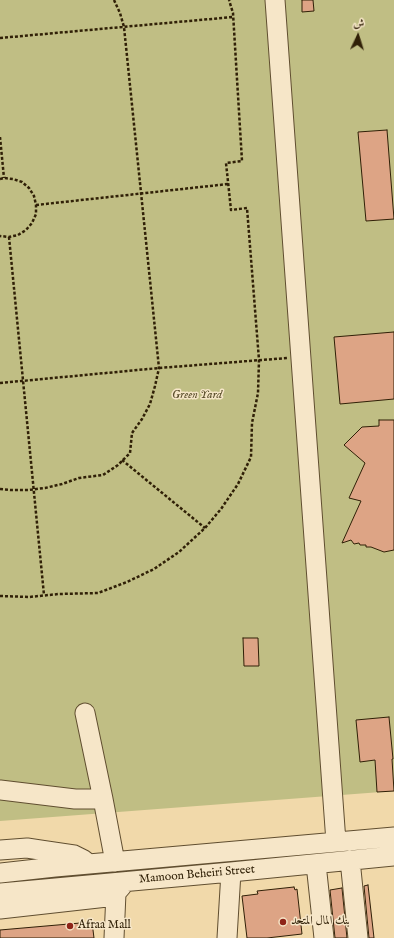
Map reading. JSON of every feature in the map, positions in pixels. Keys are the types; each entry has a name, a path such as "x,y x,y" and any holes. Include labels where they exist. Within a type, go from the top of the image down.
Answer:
{"street":[{"path":"275,0 336,842"},
{"path":"85,713 103,799 120,862 120,889 114,938"},
{"path":"0,790 75,799 103,799"},
{"name":"Mamoon Beheiri Street","path":"0,873 394,837"},
{"path":"0,850 27,848 74,856 93,864"},
{"name":"Mamoon Beheiri Street","path":"0,893 120,889 231,872 394,856"},
{"path":"350,860 358,938"},
{"path":"316,864 324,938"},
{"path":"227,938 231,872"},
{"path":"0,909 120,889"}],"path":[{"path":"0,489 34,490 62,484 78,478 103,475 130,453 132,433 150,404 155,386 158,368 124,27 114,0"},
{"path":"0,596 98,593 127,582 154,569 179,552 205,528 221,509 238,484 251,457 252,423 258,393 259,360 247,208 231,210 226,163 242,161 234,17 229,0"},
{"path":"0,38 234,17"},
{"path":"0,137 4,178"},
{"path":"0,179 13,179 22,182 29,188 34,196 36,205 36,214 32,223 26,230 18,235 9,237 0,236"},
{"path":"36,205 228,184"},
{"path":"9,237 44,595"},
{"path":"0,383 158,368 301,357"},
{"path":"122,460 205,528"}],"green space":[{"name":"Green Yard","path":"0,0 394,0 394,791 0,821"}],"building":[{"path":"302,0 313,0 314,11 302,12"},
{"path":"387,130 394,219 366,221 358,132"},
{"path":"394,332 394,399 340,404 334,337"},
{"path":"379,420 394,420 394,550 384,552 371,547 366,547 366,545 360,545 359,543 354,544 351,540 342,543 361,501 349,498 365,463 344,445 362,427 379,426"},
{"path":"243,638 258,638 259,666 244,666"},
{"path":"389,717 394,791 377,792 375,760 360,762 356,720"},
{"path":"368,885 374,938 369,938 364,886"},
{"path":"294,887 295,890 297,889 302,934 267,938 247,938 242,896 258,894 257,891"},
{"path":"342,888 347,938 335,938 330,890"},
{"name":"Afraa Mall","path":"92,922 94,938 0,938 0,930"}],"place":[{"name":"بنك المال المتحد","path":"283,922"},
{"name":"Afraa Mall","path":"70,926"}]}
